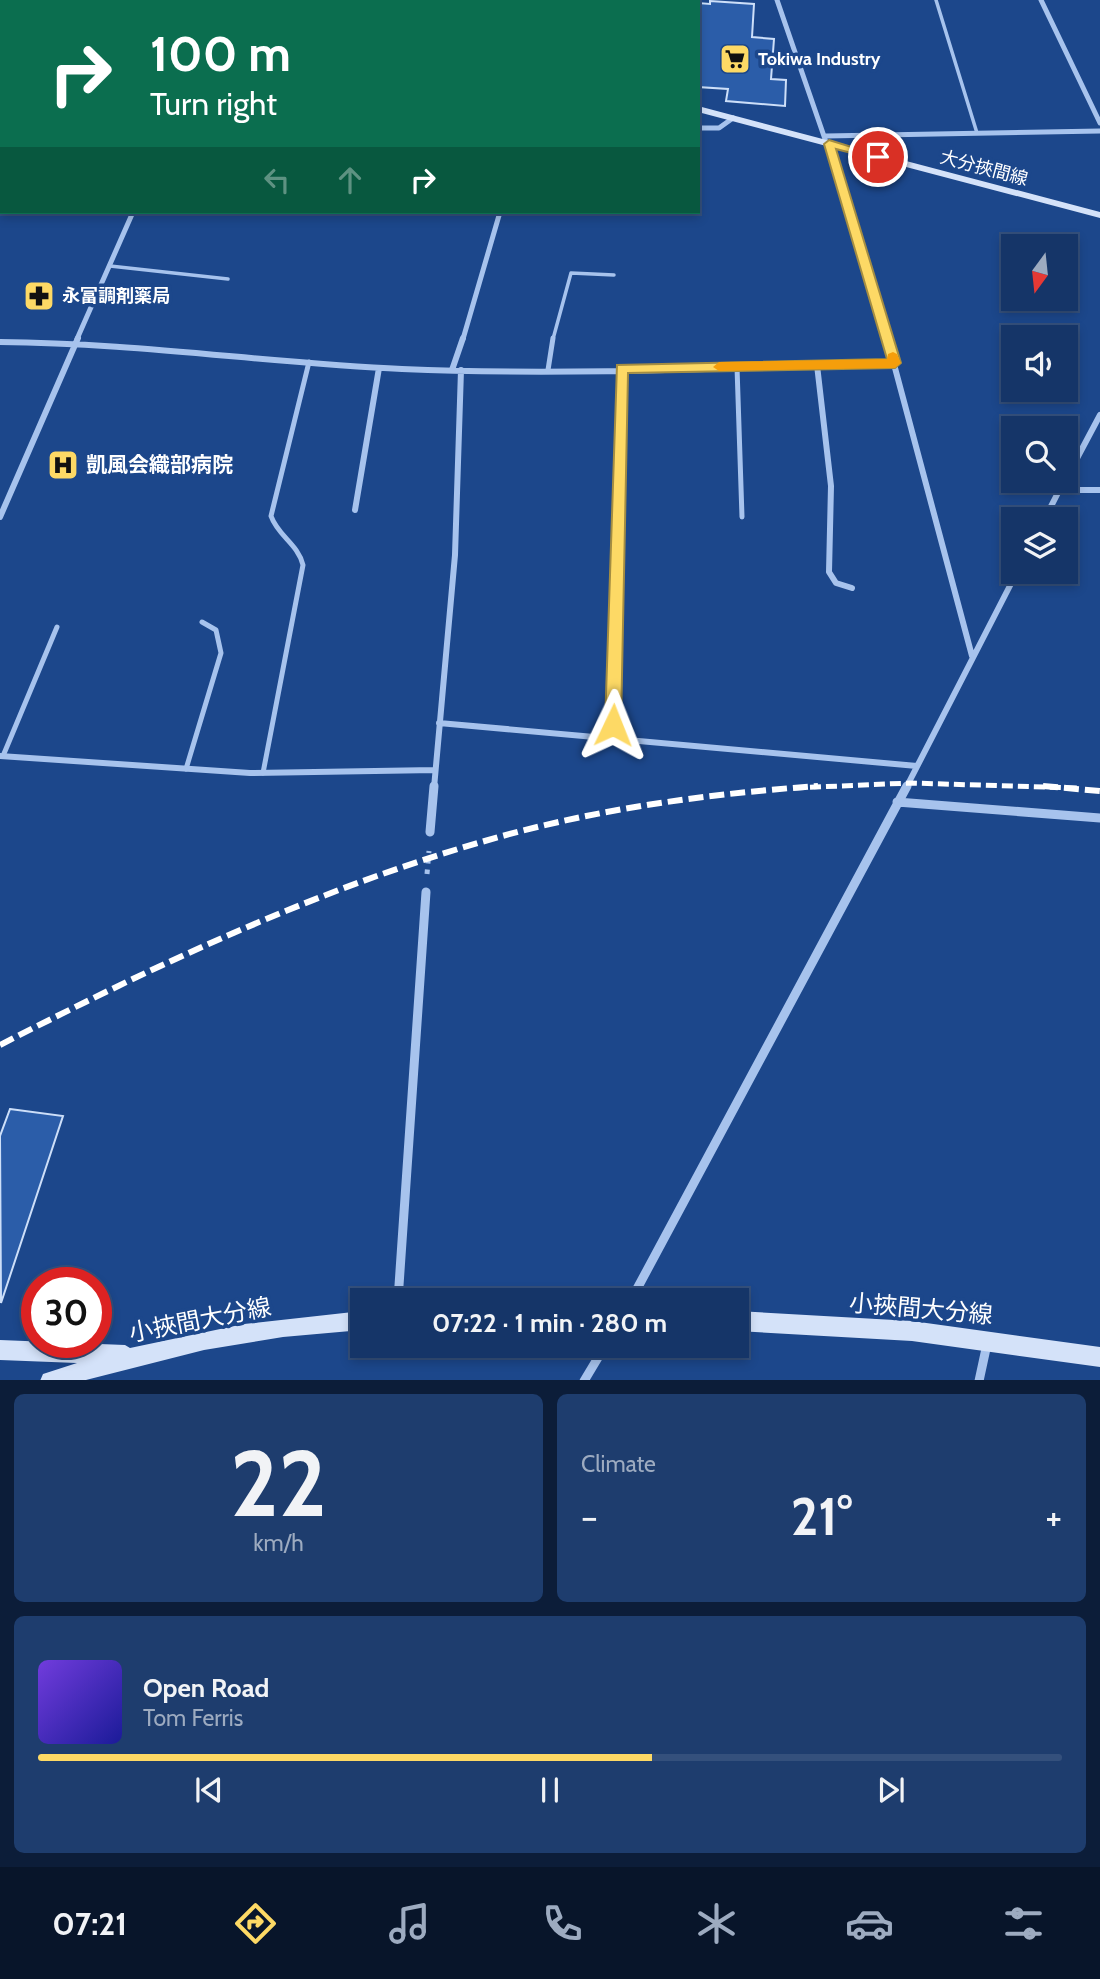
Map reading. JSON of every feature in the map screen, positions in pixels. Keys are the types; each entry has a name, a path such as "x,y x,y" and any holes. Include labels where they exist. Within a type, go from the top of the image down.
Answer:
{"main road":[{"name":"大分挾間線","path":"700,110 827,140 1100,215"},
{"name":"小挾間大分線","path":"54,1380 141,1355 250,1334 350,1322"},
{"name":"小挾間大分線","path":"749,1322 889,1329 988,1339 1100,1357"},
{"path":"0,1350 141,1355"}],"street":[{"path":"777,0 827,140 895,363 973,657"},
{"path":"1041,0 1100,123"},
{"path":"700,128 719,128 733,118"},
{"path":"827,140 1100,131"},
{"path":"0,517 79,342 132,214"},
{"path":"452,370 475,305 499,214"},
{"path":"0,342 79,342 379,368 452,370 895,363"},
{"path":"817,365 831,486 829,572 836,583 852,588"},
{"path":"355,510 379,368"},
{"path":"613,725 621,369"},
{"path":"430,832 455,555 461,370"},
{"path":"1078,456 1100,415"},
{"path":"1078,490 1100,490"},
{"path":"637,1288 917,766 1011,584"},
{"path":"439,723 917,766"},
{"path":"1,756 262,773 435,770"},
{"path":"897,802 1100,818"},
{"path":"399,1288 426,892"},
{"path":"979,1380 988,1339"},
{"path":"585,1380 598,1358"}],"lane":[{"path":"936,0 977,133"},
{"path":"110,266 228,279"},
{"path":"548,370 555,328 571,273 614,275"},
{"path":"262,773 303,565 300,549 274,525 271,516 309,362"},
{"path":"737,366 742,517"},
{"path":"186,769 221,653 216,631 202,622"},
{"path":"1,756 57,627"}],"path":[{"path":"426,892 430,832"}],"building":[{"name":"Tokiwa Industry","path":"710,1 754,4 752,37 774,39 771,79 786,80 785,106 726,101 728,89 700,87 700,3 710,4"},
{"path":"10,1109 63,1116 1,1303 0,1136"}],"railway":[{"path":"799,788 910,783 1060,787"},
{"path":"799,788 818,786"},
{"path":"1043,786 1060,787"},
{"path":"1060,787 1078,788"},
{"path":"1060,787 1100,791"},
{"path":"794,788 799,788"},
{"path":"0,1045 116,987 234,933 355,884 478,843 562,821 646,805 799,788"}],"slow traffic":[{"path":"719,367 895,363 893,357"}],"place":[{"name":"Tokiwa Industry","path":"735,59"},
{"name":"永富調剤薬局","path":"39,296"},
{"name":"凱風会織部病院","path":"63,465"}],"route":[{"path":"613,725 621,369 895,363 829,144 878,157"}]}
